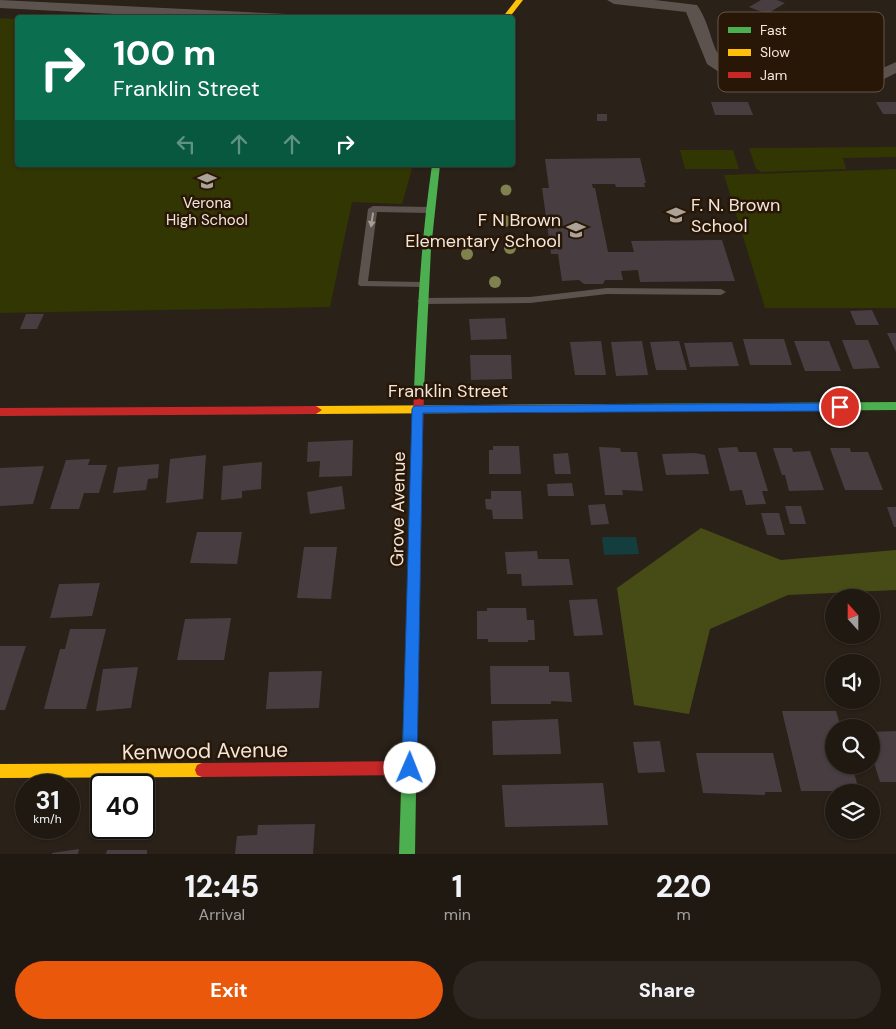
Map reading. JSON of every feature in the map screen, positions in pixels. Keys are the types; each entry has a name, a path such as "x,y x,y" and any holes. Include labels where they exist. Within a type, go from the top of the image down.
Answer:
{"street":[{"path":"508,15 520,0"},
{"path":"614,0 692,8 707,0"},
{"path":"0,4 83,3 246,15"},
{"path":"692,8 715,64 718,66"},
{"path":"884,73 896,67"},
{"name":"Grove Avenue","path":"407,854 422,301 429,210 436,167"},
{"name":"Franklin Street","path":"0,412 896,406"},
{"name":"Kenwood Avenue","path":"0,772 410,768"}],"lane":[{"path":"423,285 363,284 374,209 429,210"},
{"path":"422,301 530,300 607,291 721,292"}],"green space":[{"name":"Verona High School","path":"0,18 15,19 15,167 412,167 402,204 352,202 330,307 0,313"},
{"path":"896,147 896,157 843,158 846,169 762,172 756,169 749,148"},
{"path":"680,150 733,150 739,169 685,169"},
{"path":"896,169 896,308 765,308 724,175"},
{"path":"701,528 781,560 896,550 896,590 825,589 825,593 788,595 710,629 689,714 634,705 617,588"}],"water":[{"path":"602,537 636,537 639,554 604,555"}],"building":[{"path":"761,0 777,0 785,3 770,12 762,12 749,7"},
{"path":"711,102 748,102 753,115 715,115"},
{"path":"876,102 896,102 896,114 883,114"},
{"path":"597,114 607,114 607,121 597,121"},
{"name":"F N Brown Elementary School","path":"640,158 646,183 644,183 645,187 616,187 615,184 592,184 593,188 595,188 608,252 634,252 631,241 722,240 735,281 640,282 638,270 621,271 623,280 605,280 603,284 584,284 579,280 562,281 558,254 551,254 542,188 549,188 545,159"},
{"path":"872,310 879,325 856,325 850,311"},
{"path":"26,314 44,314 37,329 20,329"},
{"path":"505,318 507,339 471,340 469,319"},
{"path":"887,333 896,333 896,352"},
{"path":"743,339 784,339 792,365 750,365"},
{"path":"842,340 868,340 880,368 853,369"},
{"path":"601,341 606,375 575,375 570,342"},
{"path":"642,341 648,375 616,376 611,342"},
{"path":"679,341 687,370 656,370 650,342"},
{"path":"794,341 829,341 841,371 805,371"},
{"path":"732,342 739,366 690,367 684,343"},
{"path":"470,355 511,355 512,379 471,380"},
{"path":"353,440 352,476 319,477 320,461 307,462 308,442"},
{"path":"493,446 519,446 521,474 489,474 489,450 493,450"},
{"path":"599,447 620,448 621,452 637,452 643,491 622,490 623,495 605,495"},
{"path":"737,447 739,452 756,452 768,491 762,491 766,504 746,505 742,490 730,491 718,448"},
{"path":"773,448 792,448 793,452 810,451 824,490 789,491 785,475 782,475"},
{"path":"830,448 850,448 851,452 868,452 883,490 845,490"},
{"path":"568,453 571,474 555,474 553,454"},
{"path":"695,453 705,455 709,474 666,475 662,454"},
{"path":"206,455 203,499 166,503 170,459"},
{"path":"90,459 88,465 107,465 99,493 84,493 79,509 50,509 66,460"},
{"path":"262,462 261,489 242,491 242,498 221,500 223,466"},
{"path":"159,464 158,478 148,479 146,490 113,493 118,467"},
{"path":"44,466 33,504 0,506 0,468"},
{"path":"572,483 574,496 548,496 547,484"},
{"path":"342,486 345,509 310,514 307,492"},
{"path":"491,491 521,491 523,519 493,519 492,510 486,509 485,499 491,499"},
{"path":"605,504 609,524 591,525 588,505"},
{"path":"785,506 801,506 806,524 790,524"},
{"path":"887,507 896,507 896,527 894,527"},
{"path":"761,513 779,513 785,535 767,535"},
{"path":"197,532 242,532 237,564 190,563"},
{"path":"304,547 337,547 331,599 297,598"},
{"path":"537,551 538,559 569,559 573,585 522,586 521,574 507,574 505,552"},
{"path":"100,583 92,616 50,618 59,584"},
{"path":"597,599 603,635 574,636 569,600"},
{"path":"487,608 526,608 527,620 534,620 535,640 528,640 528,642 488,642 488,639 477,639 477,611 487,611"},
{"path":"231,618 224,660 177,660 185,619"},
{"path":"70,629 106,629 86,709 44,709 60,649 65,649"},
{"path":"0,646 26,646 5,710 0,710"},
{"path":"490,666 549,666 549,672 569,672 572,702 551,701 551,704 491,704"},
{"path":"138,667 131,708 96,711 103,669"},
{"path":"322,671 319,708 266,709 269,672"},
{"path":"782,711 836,711 838,719 825,719 825,774 854,774 857,784 825,784 825,791 801,791"},
{"path":"558,719 561,754 493,755 492,721"},
{"path":"896,731 896,782 880,782 878,774 880,774 880,732"},
{"path":"660,741 665,772 638,773 633,742"},
{"path":"696,753 773,753 782,792 765,792 765,795 703,793"},
{"path":"603,783 608,825 505,827 502,785"},
{"path":"315,824 313,854 235,854 237,836 257,835 258,825"},
{"path":"79,849 78,854 52,854 52,853"},
{"path":"107,850 147,850 147,854 106,854"}],"traffic: fast":[{"path":"419,390 426,249 436,167"},
{"path":"605,408 896,406"},
{"path":"407,854 413,598"}],"traffic: slow":[{"path":"508,15 520,0"},
{"path":"316,410 605,408"},
{"path":"0,771 202,770"}],"traffic: jam":[{"path":"413,598 419,390"},
{"path":"0,412 316,410"},
{"path":"202,770 410,768"}],"place":[{"name":"Verona High School","path":"207,181"},
{"name":"F. N. Brown School","path":"676,215"},
{"name":"F N Brown Elementary School","path":"576,230"}],"route":[{"path":"410,768 418,409 840,407"}]}
